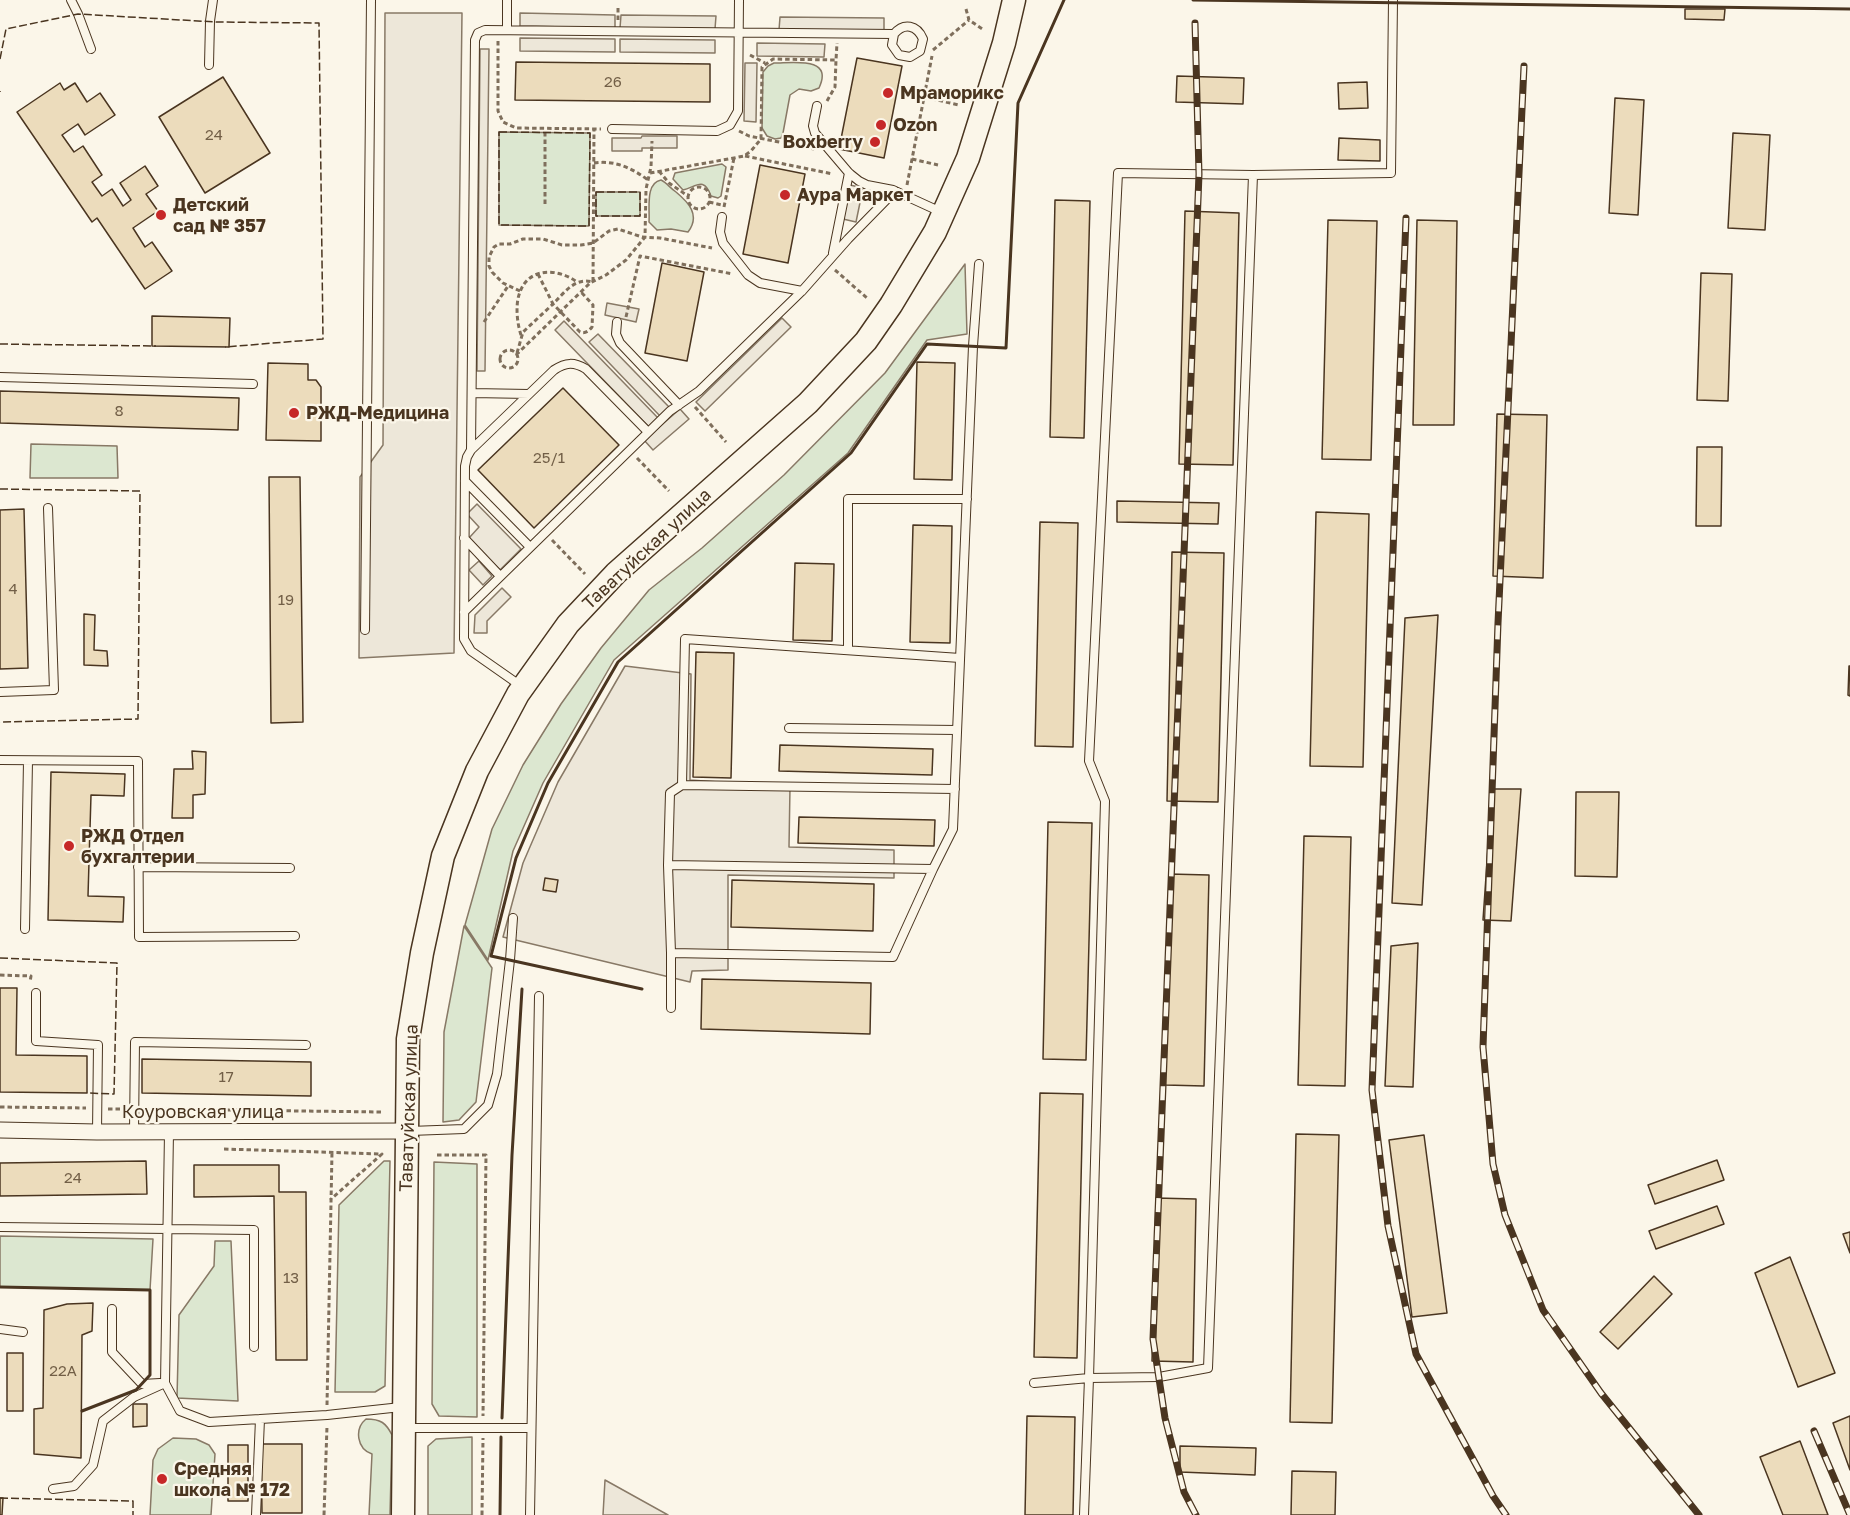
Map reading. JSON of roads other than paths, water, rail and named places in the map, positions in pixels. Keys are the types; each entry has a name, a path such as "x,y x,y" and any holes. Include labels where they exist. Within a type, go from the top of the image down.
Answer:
{"main road":[{"name":"Таватуйская улица","path":"404,1515 408,1039 422,953 443,856 477,771 523,688 568,624 615,573 808,404 866,341 914,269 944,213 968,158 1004,43 1014,0"}],"street":[{"name":"Коуровская улица","path":"0,1130 407,1131"}],"lane":[{"path":"71,0 91,49"},
{"path":"209,65 213,0"},
{"path":"364,630 371,0"},
{"path":"502,30 507,0"},
{"path":"612,129 717,130 730,125 738,111 739,0"},
{"path":"1084,1515 1105,801 1089,761 1118,173 1253,175 1391,173 1393,0"},
{"path":"471,450 475,40 477,35 482,31 502,30 894,34 904,26 910,26 916,29 923,39 920,51 910,57 899,55 892,45 894,34"},
{"path":"817,106 813,128 849,175 863,183 895,191 944,213"},
{"path":"830,259 849,175"},
{"path":"1034,1383 1089,1378 1159,1377 1208,1368 1253,175"},
{"path":"464,612 648,432 699,391 802,291 895,191"},
{"path":"722,217 720,232 723,243 751,278 760,283 802,291"},
{"path":"671,953 893,957 953,829 973,346 979,264"},
{"path":"617,322 616,334 620,343 679,405"},
{"path":"523,688 468,647 463,634 465,461 471,450 562,364 578,364 586,369 648,432"},
{"path":"0,377 253,384"},
{"path":"472,393 529,394"},
{"path":"465,481 530,548"},
{"path":"848,650 848,500 967,499"},
{"path":"0,692 54,690 48,508"},
{"path":"464,538 500,576"},
{"path":"682,785 686,639 960,658"},
{"path":"789,728 957,730"},
{"path":"0,760 138,761 139,937 295,936"},
{"path":"25,929 28,761"},
{"path":"671,1008 668,865 670,793 682,785 955,789"},
{"path":"668,865 933,869"},
{"path":"138,867 290,868"},
{"path":"407,1131 464,1129 488,1105 497,1074 513,918"},
{"path":"36,993 36,1041 98,1045 97,1132"},
{"path":"530,1515 538,996"},
{"path":"134,1132 135,1042 306,1044"},
{"path":"169,1132 165,1383 180,1411 209,1422 327,1415 404,1417 483,1428 530,1428"},
{"path":"0,1227 254,1230 254,1347"},
{"path":"112,1309 112,1352 142,1384 165,1383"},
{"path":"0,1329 23,1332"},
{"path":"53,1490 74,1486 93,1465 103,1421 134,1397 165,1383"},
{"path":"256,1515 260,1419"}],"railway":[{"path":"1195,23 1199,174 1153,1339 1165,1418 1184,1492 1196,1515"},
{"path":"1524,66 1498,623 1483,1047 1493,1164 1505,1215 1543,1310 1601,1393 1699,1515"},
{"path":"1406,218 1372,1090 1388,1226 1416,1354 1493,1496 1506,1515"},
{"path":"1814,1431 1850,1515"}],"place":[{"name":"Мраморикс","path":"888,93"},
{"name":"Ozon","path":"881,125"},
{"name":"Boxberry","path":"875,142"},
{"name":"Аура Маркет","path":"785,195"},
{"name":"Детский сад № 357","path":"161,215"},
{"name":"РЖД-Медицина","path":"294,413"},
{"name":"РЖД Отдел бухгалтерии","path":"69,846"},
{"name":"Средняя школа № 172","path":"162,1479"}]}
